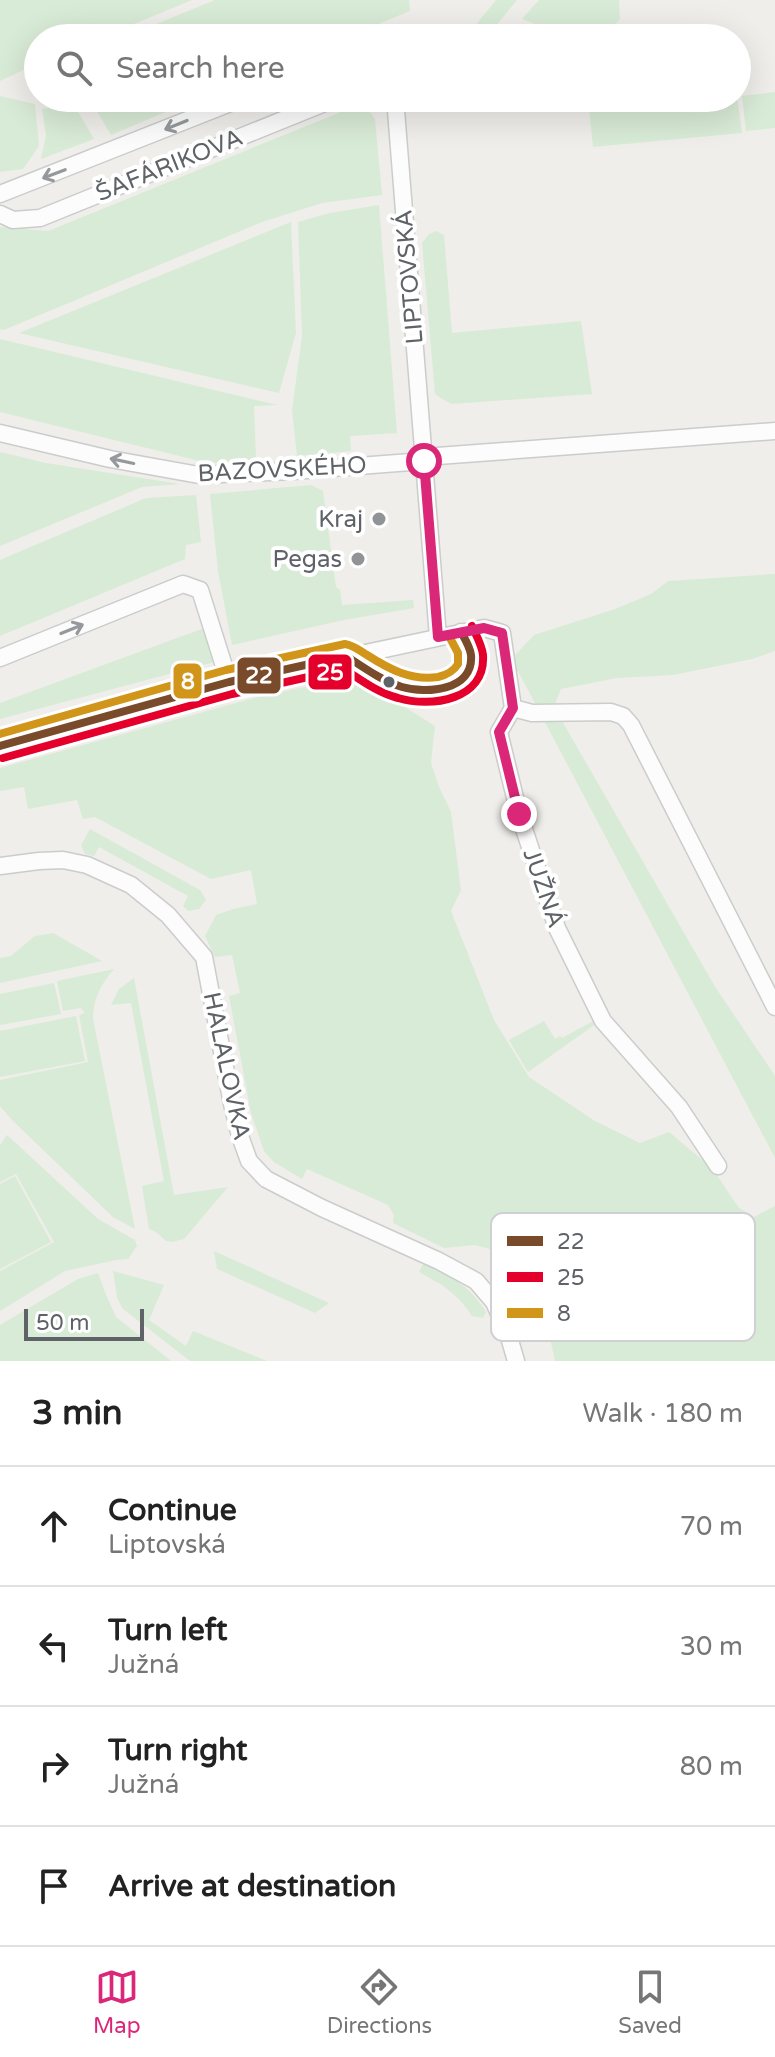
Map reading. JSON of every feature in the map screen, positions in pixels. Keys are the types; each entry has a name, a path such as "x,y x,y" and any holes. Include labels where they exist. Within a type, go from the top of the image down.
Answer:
{"street":[{"name":"ŠAFÁRIKOVA","path":"0,194 208,112"},
{"name":"ŠAFÁRIKOVA","path":"0,214 13,220 40,218 302,112"},
{"name":"LIPTOVSKÁ","path":"395,112 438,637"},
{"path":"424,459 775,431"},
{"name":"BAZOVSKÉHO","path":"0,433 110,459 199,475 299,471 424,459"},
{"path":"0,658 183,584 200,590 229,682"},
{"name":"JUŽNÁ","path":"0,746 229,682 461,632 484,628 502,633 513,708 499,732 519,814 557,928 603,1021 679,1107 718,1166"},
{"path":"346,656 399,686 425,692 440,689 462,680 470,668 470,648 461,632"},
{"path":"513,708 532,713 611,712 623,716 631,725 775,1007"},
{"name":"HALALOVKA","path":"0,866 63,860 87,865 131,885 168,915 204,957 232,1104 249,1161 266,1179 476,1281 491,1298"},
{"name":"HALALOVKA","path":"510,1341 516,1361"}],"green space":[{"path":"0,0 192,0 134,24 24,24 24,70 0,81"},
{"path":"215,0 409,0 410,11 378,24 156,24"},
{"path":"496,0 517,0 497,24 477,24"},
{"path":"539,0 619,0 620,19 616,24 535,24 522,19"},
{"path":"775,92 775,128 746,131 744,112 751,112 751,95"},
{"path":"0,96 24,101 24,112 36,112 39,146 23,169 0,172"},
{"path":"42,112 78,112 94,139 41,159 46,135"},
{"path":"97,112 166,112 111,135"},
{"path":"341,112 368,112 375,119 382,195 322,203 262,222 4,330 0,329 0,227 48,231"},
{"path":"589,112 739,112 742,133 593,147"},
{"path":"379,205 397,433 350,436 351,451 297,456 292,410 302,336 298,222"},
{"path":"291,222 296,333 279,393 19,333"},
{"path":"436,231 444,235 452,333 581,321 592,394 452,404 435,394 422,243"},
{"path":"0,339 277,405 254,406 256,460 208,463 0,412"},
{"path":"0,452 46,463 180,484 142,487 0,546"},
{"path":"311,485 323,491 336,587 340,590 342,605 413,600 414,608 232,645 218,571 210,494"},
{"path":"196,495 201,542 186,545 185,559 0,636 0,560 146,498"},
{"path":"775,574 775,651 752,659 673,675 617,678 561,689 554,707 714,985 775,1076 775,1158 518,671 509,672 504,667 534,635 615,609 651,594 668,581"},
{"path":"207,627 218,661 0,719 0,703"},
{"path":"355,676 435,726 431,763 451,812 461,890 451,911 494,1020 529,1077 595,1121 640,1143 669,1132 712,1168 739,1208 747,1213 491,1213 491,1249 475,1245 444,1248 393,1223 394,1215 388,1205 307,1169 302,1179 274,1162 264,1151 251,1113 229,996 240,993 232,955 215,957 205,936 216,915 257,904 251,870 211,879 95,817 83,819 77,800 28,809 24,787 0,791 0,768 258,697"},
{"path":"90,829 200,890 206,900 199,909 188,911 183,906 188,896 99,847 94,856 85,854 81,845"},
{"path":"53,933 102,961 0,983 0,958 11,956 35,936"},
{"path":"114,969 99,992 93,1019 135,1229 113,1217 0,1106 0,1080 88,1062 79,1015 85,1013 81,1008 63,1011 57,981"},
{"path":"134,978 174,1195 228,1187 184,1239 172,1242 149,1229 142,1186 164,1181 131,1003 111,1005 119,989"},
{"path":"54,983 61,1014 0,1025 0,994"},
{"path":"76,1016 85,1061 0,1077 0,1031"},
{"path":"595,1020 597,1023 528,1072 509,1040 544,1021 555,1039"},
{"path":"7,1135 98,1219 135,1240 137,1246 128,1259 65,1271 0,1311 0,1271 54,1242 16,1174 0,1182 0,1145"},
{"path":"15,1176 51,1242 0,1269 0,1184"},
{"path":"775,1206 775,1361 555,1361 551,1341 755,1341 755,1216"},
{"path":"214,1251 329,1303 315,1313 217,1269"},
{"path":"423,1264 466,1288 486,1312 483,1318 472,1316 449,1290 419,1272"},
{"path":"113,1271 164,1285 149,1320 186,1346 193,1331 267,1361 190,1361 122,1308"},
{"path":"98,1273 116,1317 171,1361 0,1361 0,1325 78,1279"}],"transit line":[{"name":"25","path":"3,758 232,694 344,669 391,696 411,701 440,701 466,691 476,682 482,670 483,655 472,626"},
{"name":"22","path":"0,746 229,682 346,656 402,687 423,690 447,687 457,683 470,667 471,655 461,632"},
{"name":"8","path":"0,734 226,670 345,644 401,673 438,677 450,673 458,664 458,653 450,638"}],"place":[{"name":"Kraj","path":"379,519"},
{"name":"Pegas","path":"358,559"}],"route":[{"path":"424,461 438,637 484,628 502,633 513,708 499,732 519,814"}]}
